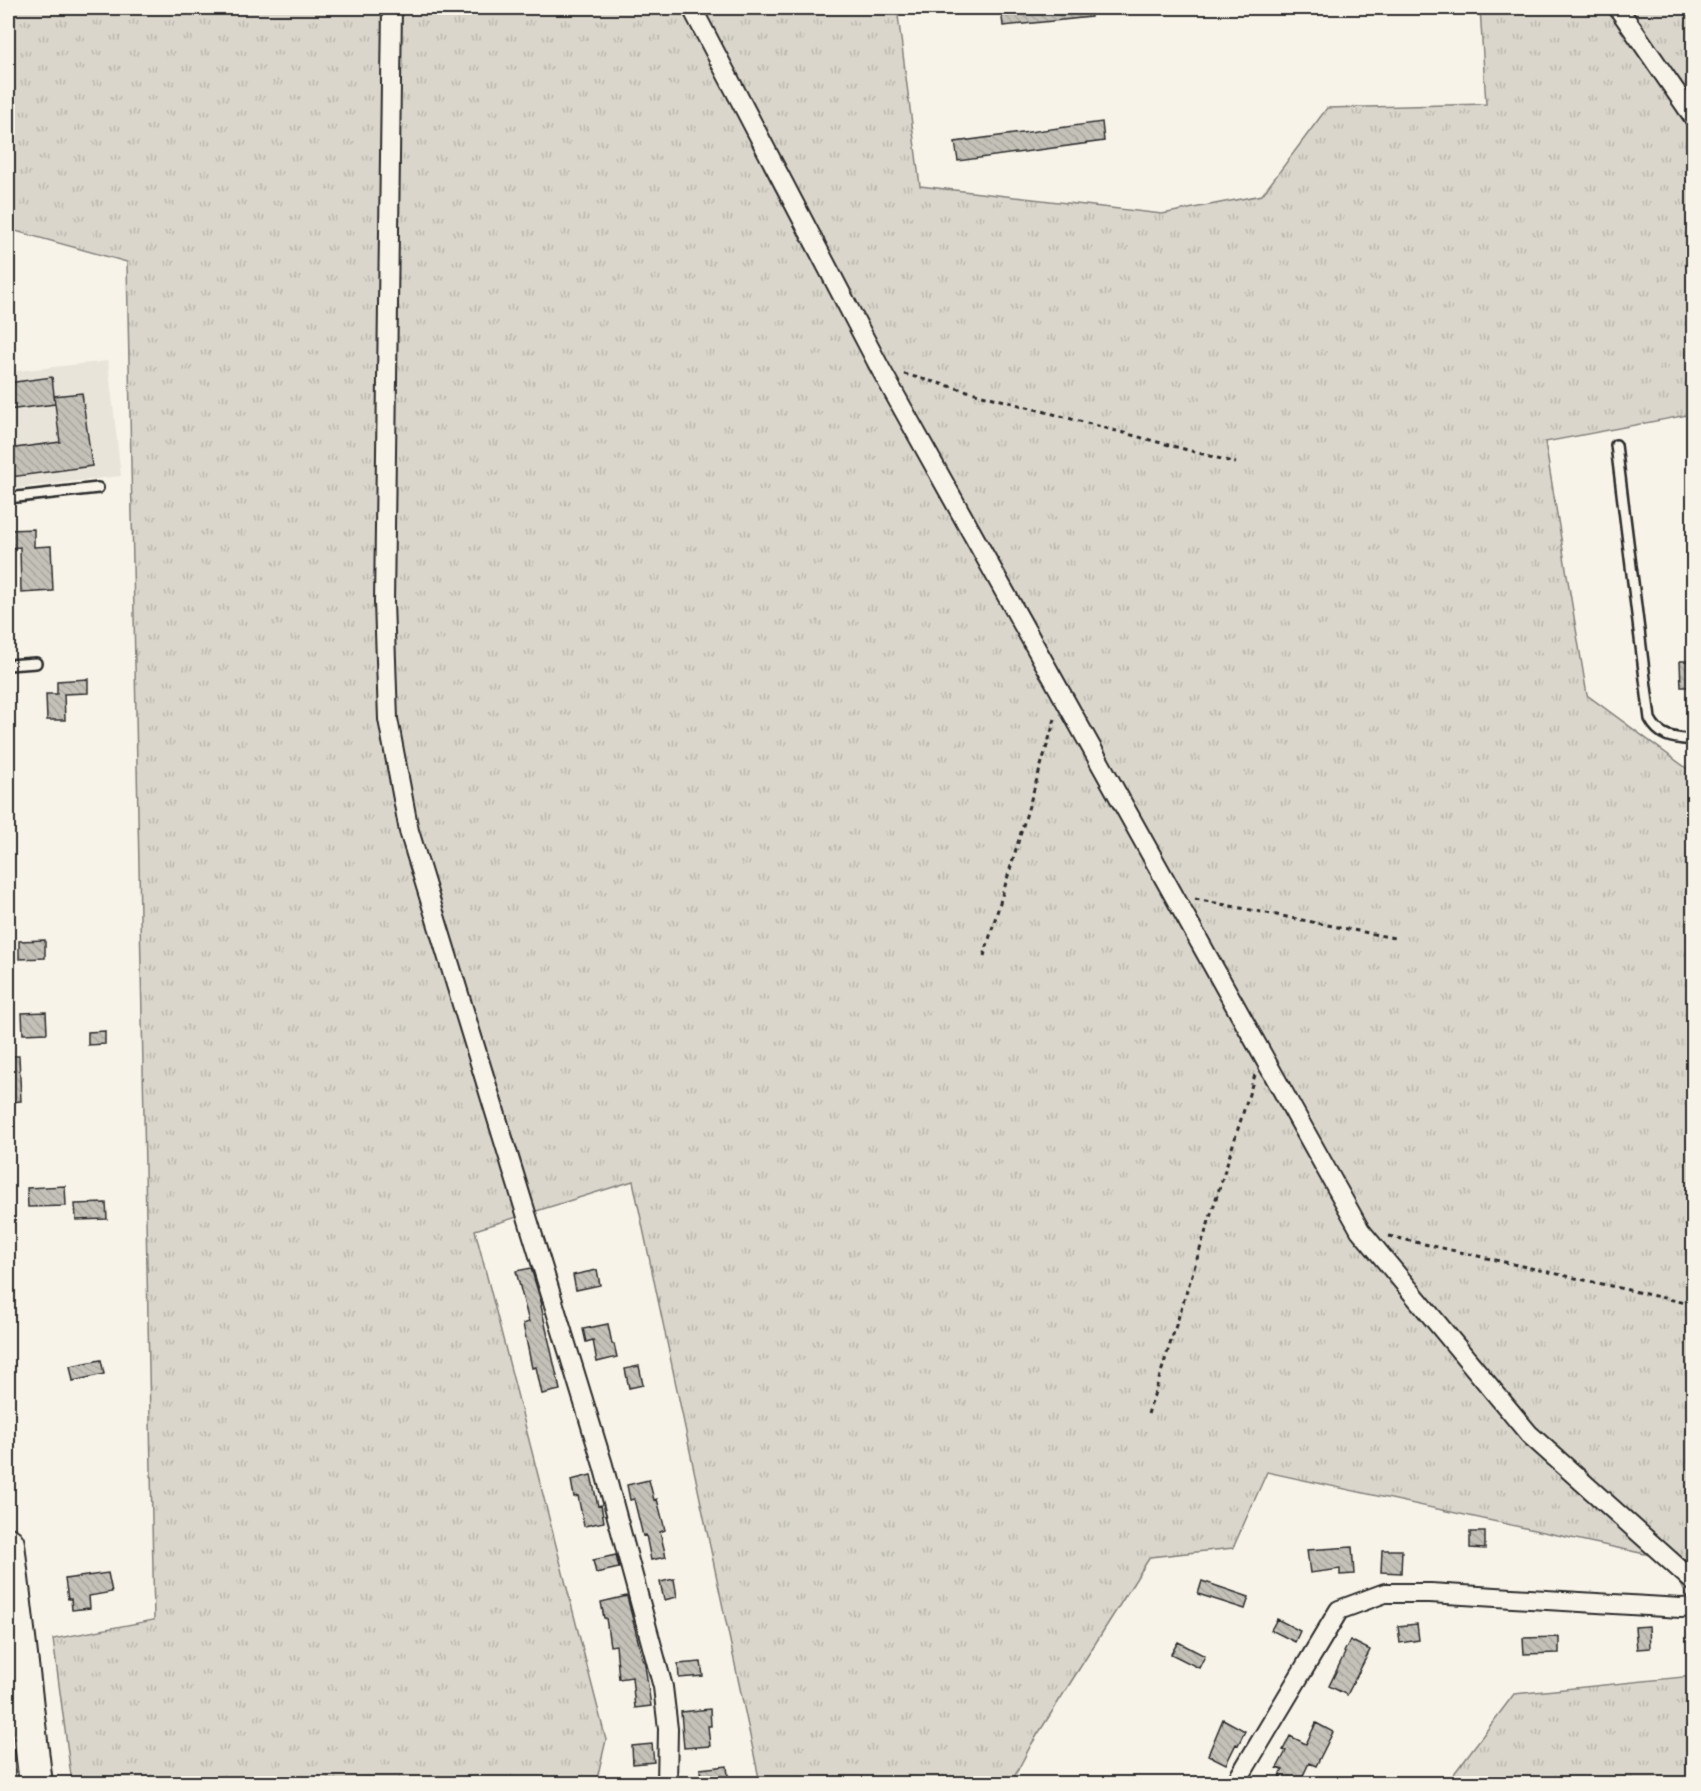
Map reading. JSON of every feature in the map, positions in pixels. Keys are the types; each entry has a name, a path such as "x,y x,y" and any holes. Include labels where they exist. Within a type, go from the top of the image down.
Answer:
{"highway":[{"path":"8,1544 11,1607 36,1784"},
{"path":"8,1705 17,1784"}],"street":[{"path":"392,8 384,602 387,719 409,831 603,1465 663,1687 668,1729 667,1784"},
{"path":"692,8 880,368 1360,1230 1529,1434 1694,1582"},
{"path":"1618,8 1694,118"},
{"path":"1235,1784 1339,1610 1348,1606 1384,1593 1442,1593 1694,1607"}],"lane":[{"path":"1616,445 1650,719 1655,728 1664,734 1694,740"},
{"path":"8,498 98,488"},
{"path":"8,665 36,663"}],"path":[{"path":"880,368 1236,463"},
{"path":"984,956 1062,695"},
{"path":"1173,894 1394,938"},
{"path":"1148,1414 1261,1053"},
{"path":"1360,1230 1686,1304"}],"shaded area":[{"path":"108,361 121,476 8,489 8,372"}],"green space":[{"path":"8,8 897,8 920,186 1162,214 1262,195 1327,108 1486,104 1480,8 1693,8 1693,414 1545,442 1587,695 1693,773 1693,1608 1668,1559 1267,1472 1233,1548 1150,1557 1031,1745 1011,1783 760,1783 633,1181 475,1230 606,1740 596,1783 72,1783 53,1639 154,1620 127,262 8,229"},
{"path":"1693,1676 1693,1783 1447,1783 1514,1694"}],"building":[{"path":"1001,8 1090,8 1091,17 1003,26"},
{"path":"1102,122 1104,141 958,161 955,142"},
{"path":"52,377 55,404 8,410 8,383"},
{"path":"82,393 92,466 11,477 8,449 60,442 54,396"},
{"path":"34,529 34,547 51,546 53,591 21,593 20,547 10,548 9,530"},
{"path":"1680,661 1694,661 1694,687 1681,687"},
{"path":"88,679 88,693 64,694 65,720 47,720 46,694 57,694 57,681"},
{"path":"45,940 45,958 19,959 19,941"},
{"path":"46,1012 47,1033 23,1034 22,1013"},
{"path":"105,1031 105,1044 88,1045 88,1032"},
{"path":"8,1056 19,1056 21,1101 8,1102"},
{"path":"65,1186 66,1206 28,1207 27,1188"},
{"path":"106,1203 107,1219 76,1220 75,1204"},
{"path":"531,1268 542,1305 560,1390 542,1394 536,1367 532,1368 523,1324 529,1322 516,1271"},
{"path":"597,1270 600,1285 576,1290 573,1275"},
{"path":"608,1324 617,1357 597,1362 593,1340 586,1342 583,1329"},
{"path":"101,1360 104,1374 73,1381 70,1366"},
{"path":"639,1366 643,1385 629,1388 625,1369"},
{"path":"591,1475 604,1522 584,1526 578,1496 574,1497 571,1480"},
{"path":"649,1480 654,1500 657,1499 665,1530 660,1532 666,1557 651,1560 646,1535 643,1536 634,1499 630,1500 627,1485"},
{"path":"1470,1532 1485,1532 1485,1549 1470,1548"},
{"path":"1352,1547 1354,1574 1340,1575 1340,1569 1310,1573 1307,1550"},
{"path":"1382,1550 1402,1550 1401,1573 1381,1572"},
{"path":"616,1555 619,1568 596,1573 593,1560"},
{"path":"108,1573 112,1592 89,1596 90,1608 72,1610 65,1579"},
{"path":"674,1579 677,1597 664,1600 660,1582"},
{"path":"1202,1581 1249,1597 1245,1609 1198,1594"},
{"path":"627,1596 645,1665 651,1706 635,1708 632,1677 619,1679 616,1645 610,1646 601,1602"},
{"path":"1277,1619 1300,1631 1295,1642 1271,1630"},
{"path":"1417,1624 1419,1640 1400,1643 1398,1626"},
{"path":"1649,1626 1650,1648 1637,1649 1635,1627"},
{"path":"1559,1637 1559,1653 1524,1654 1523,1638"},
{"path":"1350,1640 1370,1650 1347,1695 1329,1686"},
{"path":"1178,1642 1205,1656 1199,1668 1171,1654"},
{"path":"701,1662 703,1676 679,1678 678,1664"},
{"path":"710,1709 711,1726 708,1726 710,1746 684,1748 681,1712"},
{"path":"1223,1719 1245,1731 1226,1764 1208,1755"},
{"path":"1316,1723 1333,1732 1316,1766 1309,1763 1299,1784 1276,1784 1283,1770 1277,1768 1286,1751 1283,1750 1290,1736 1306,1744"},
{"path":"652,1744 654,1762 633,1764 632,1746"},
{"path":"727,1766 729,1784 701,1784 700,1769"}]}
